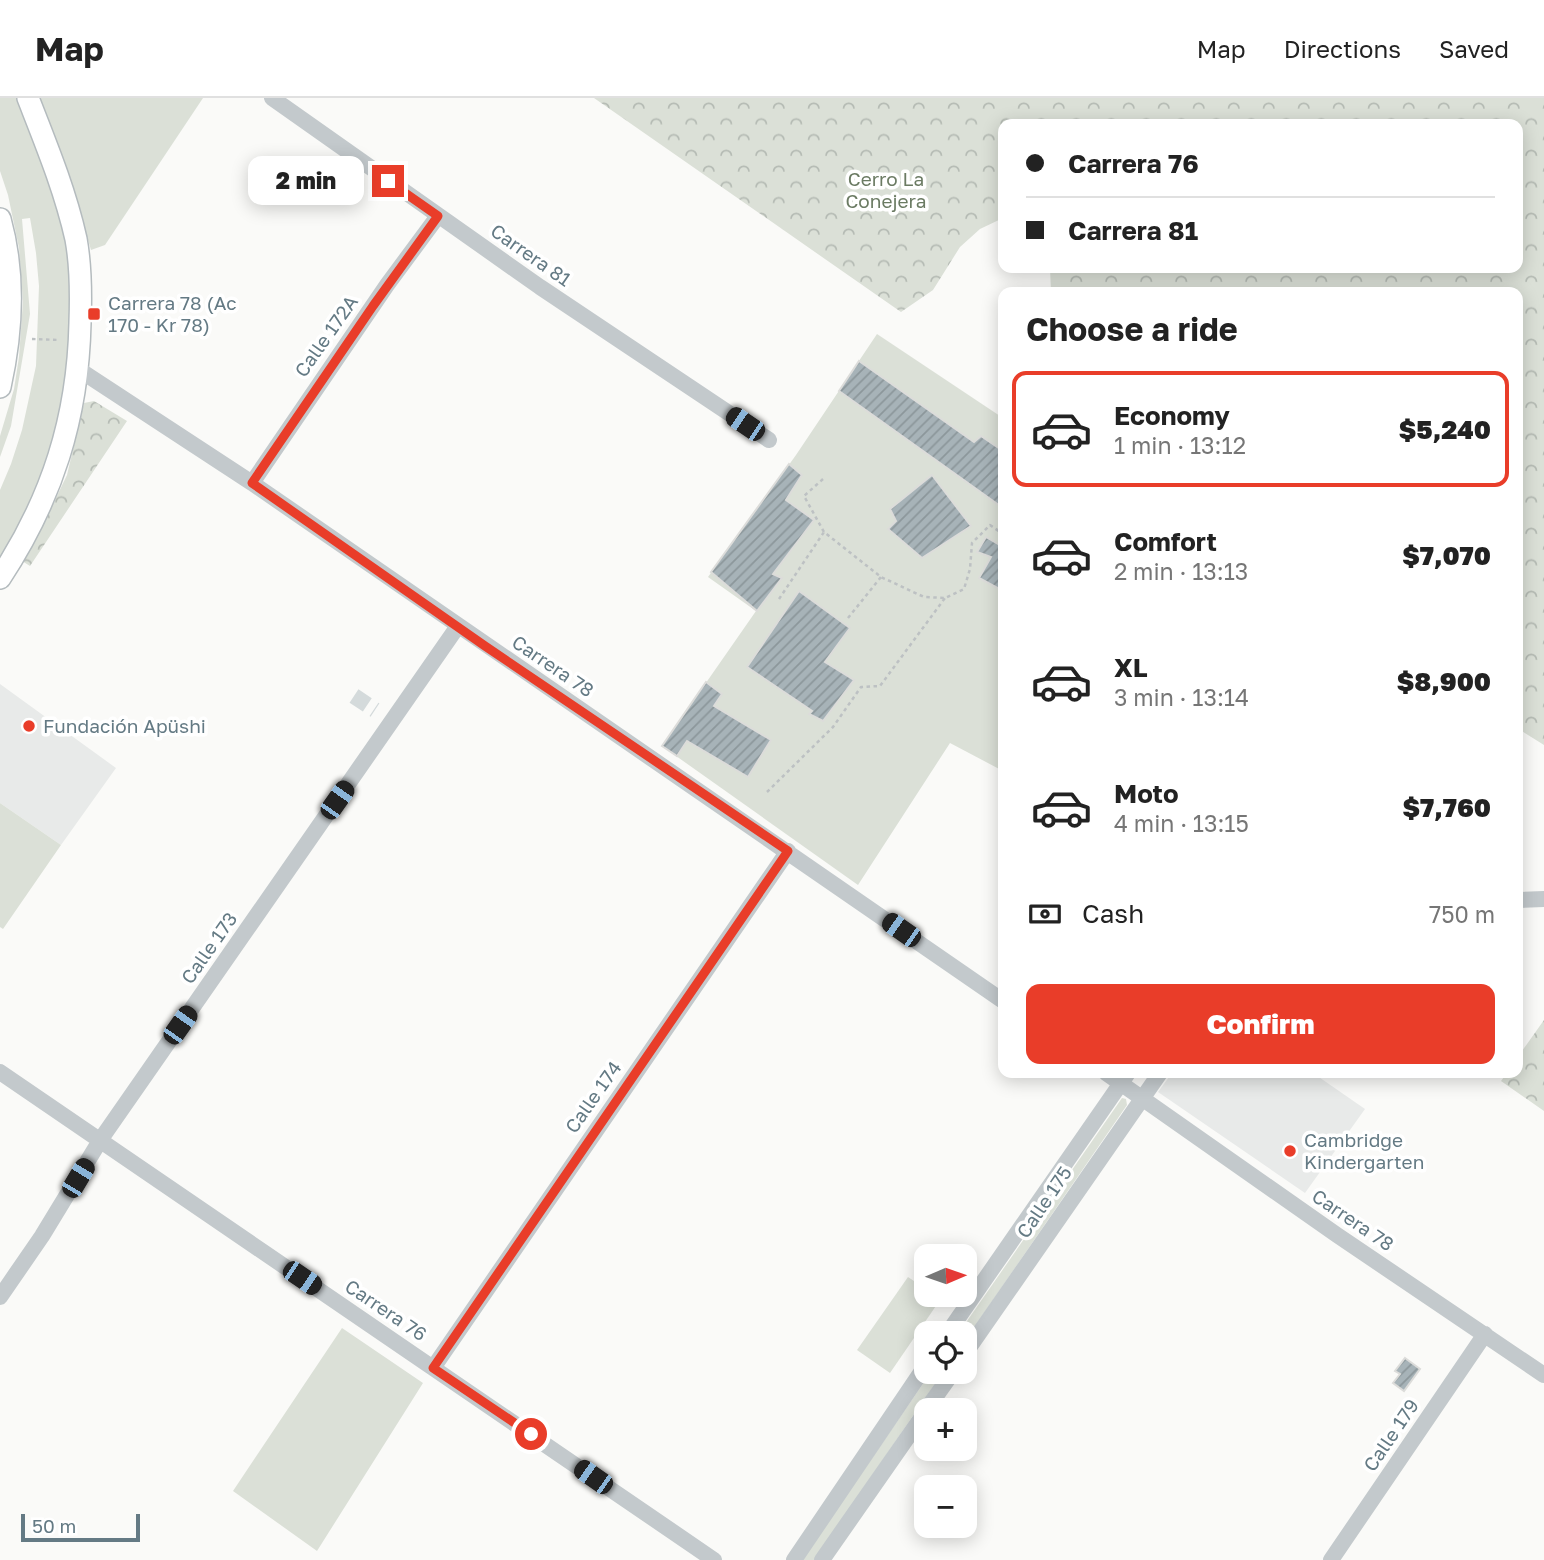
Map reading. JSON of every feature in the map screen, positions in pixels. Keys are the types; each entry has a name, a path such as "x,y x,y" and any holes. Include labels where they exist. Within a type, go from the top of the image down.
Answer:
{"main road":[{"path":"0,578 24,540 53,476 66,434 78,369 80,340 80,274 76,241 65,196 27,98"},
{"path":"0,219 8,263 10,303 8,343 0,387"}],"street":[{"name":"Carrera 81","path":"272,98 606,332 769,440"},
{"name":"Calle 172A","path":"252,483 332,364 438,216"},
{"name":"Carrera 78","path":"78,369 252,483 998,998"},
{"name":"Calle 173","path":"0,1297 42,1236 101,1139 458,626"},
{"name":"Calle 174","path":"433,1368 788,851"},
{"path":"1523,900 1544,899"},
{"name":"Carrera 76","path":"0,1072 714,1560"},
{"name":"Carrera 78","path":"1125,1078 1143,1097 1337,1235 1544,1375"},
{"name":"Calle 175","path":"956,1321 1125,1078"},
{"name":"Calle 175","path":"977,1336 1156,1078"},
{"name":"Calle 179","path":"1331,1560 1485,1334"},
{"path":"794,1560 914,1383"},
{"path":"822,1560 914,1428"}],"path":[{"path":"32,339 80,340"},
{"path":"822,479 804,496 824,532 881,577 924,597 945,598 964,589 970,569 972,543 990,525 998,531"},
{"path":"779,599 824,532"},
{"path":"848,618 881,577"},
{"path":"767,792 832,727 861,687 880,686 945,598"}],"shaded area":[{"name":"Fundación Apüshi","path":"0,684 116,768 61,845 0,803"},
{"name":"Cambridge Kindergarten","path":"1168,1078 1320,1078 1365,1109 1305,1193 1158,1092"}],"green space":[{"path":"0,98 18,98 37,139 69,248 72,327 66,388 48,461 22,525 0,561 0,490 22,430 36,366 39,286 30,218 22,219 30,314 11,426 0,457 0,436 14,389 19,357 23,301 19,248 0,171"},
{"path":"37,98 203,98 105,245 91,250 74,192"},
{"name":"Cerro La Conejera","path":"594,98 1544,98 1544,745 1523,732 1523,287 1051,287 1050,273 1523,273 1523,119 998,119 998,220 980,229 960,247 933,290 901,312"},
{"path":"877,334 998,415 998,768 950,743 858,885 662,746 756,611 708,577 796,455"},
{"path":"94,401 127,421 30,566 22,561 67,475 84,403"},
{"path":"0,803 61,845 3,929 0,927"},
{"path":"1544,1020 1544,1111 1501,1081 1503,1078 1523,1078 1523,1050"},
{"path":"1122,1098 1126,1099 1127,1105 977,1323 967,1321"},
{"path":"908,1277 914,1281 914,1307 935,1307 926,1321 914,1321 914,1338 890,1373 857,1350"},
{"path":"342,1328 423,1383 317,1551 233,1491"},
{"path":"923,1384 935,1384 925,1398 914,1398 914,1414 814,1560 802,1560"}],"building":[{"path":"859,361 974,442 981,436 998,448 998,504 839,391"},
{"path":"789,464 802,475 786,500 814,520 773,574 782,578 757,611 711,572"},
{"path":"932,475 971,526 922,558 888,529 896,521 890,509"},
{"path":"986,537 998,544 998,588 979,578 991,557 977,552"},
{"path":"799,591 850,628 825,662 854,680 823,721 809,714 812,711 747,667"},
{"path":"706,682 722,694 714,706 771,740 748,777 687,741 677,756 662,746"},
{"path":"1405,1358 1420,1369 1404,1391 1393,1383 1400,1374 1395,1371"}],"tunnel":[{"path":"354,696 375,710"}],"place":[{"name":"Carrera 78 (Ac 170 - Kr 78)","path":"94,314"},
{"name":"Fundación Apüshi","path":"29,726"},
{"name":"Cambridge Kindergarten","path":"1290,1151"}],"route":[{"path":"388,181 438,216 252,483 485,646 788,851 433,1368 531,1434"}]}
